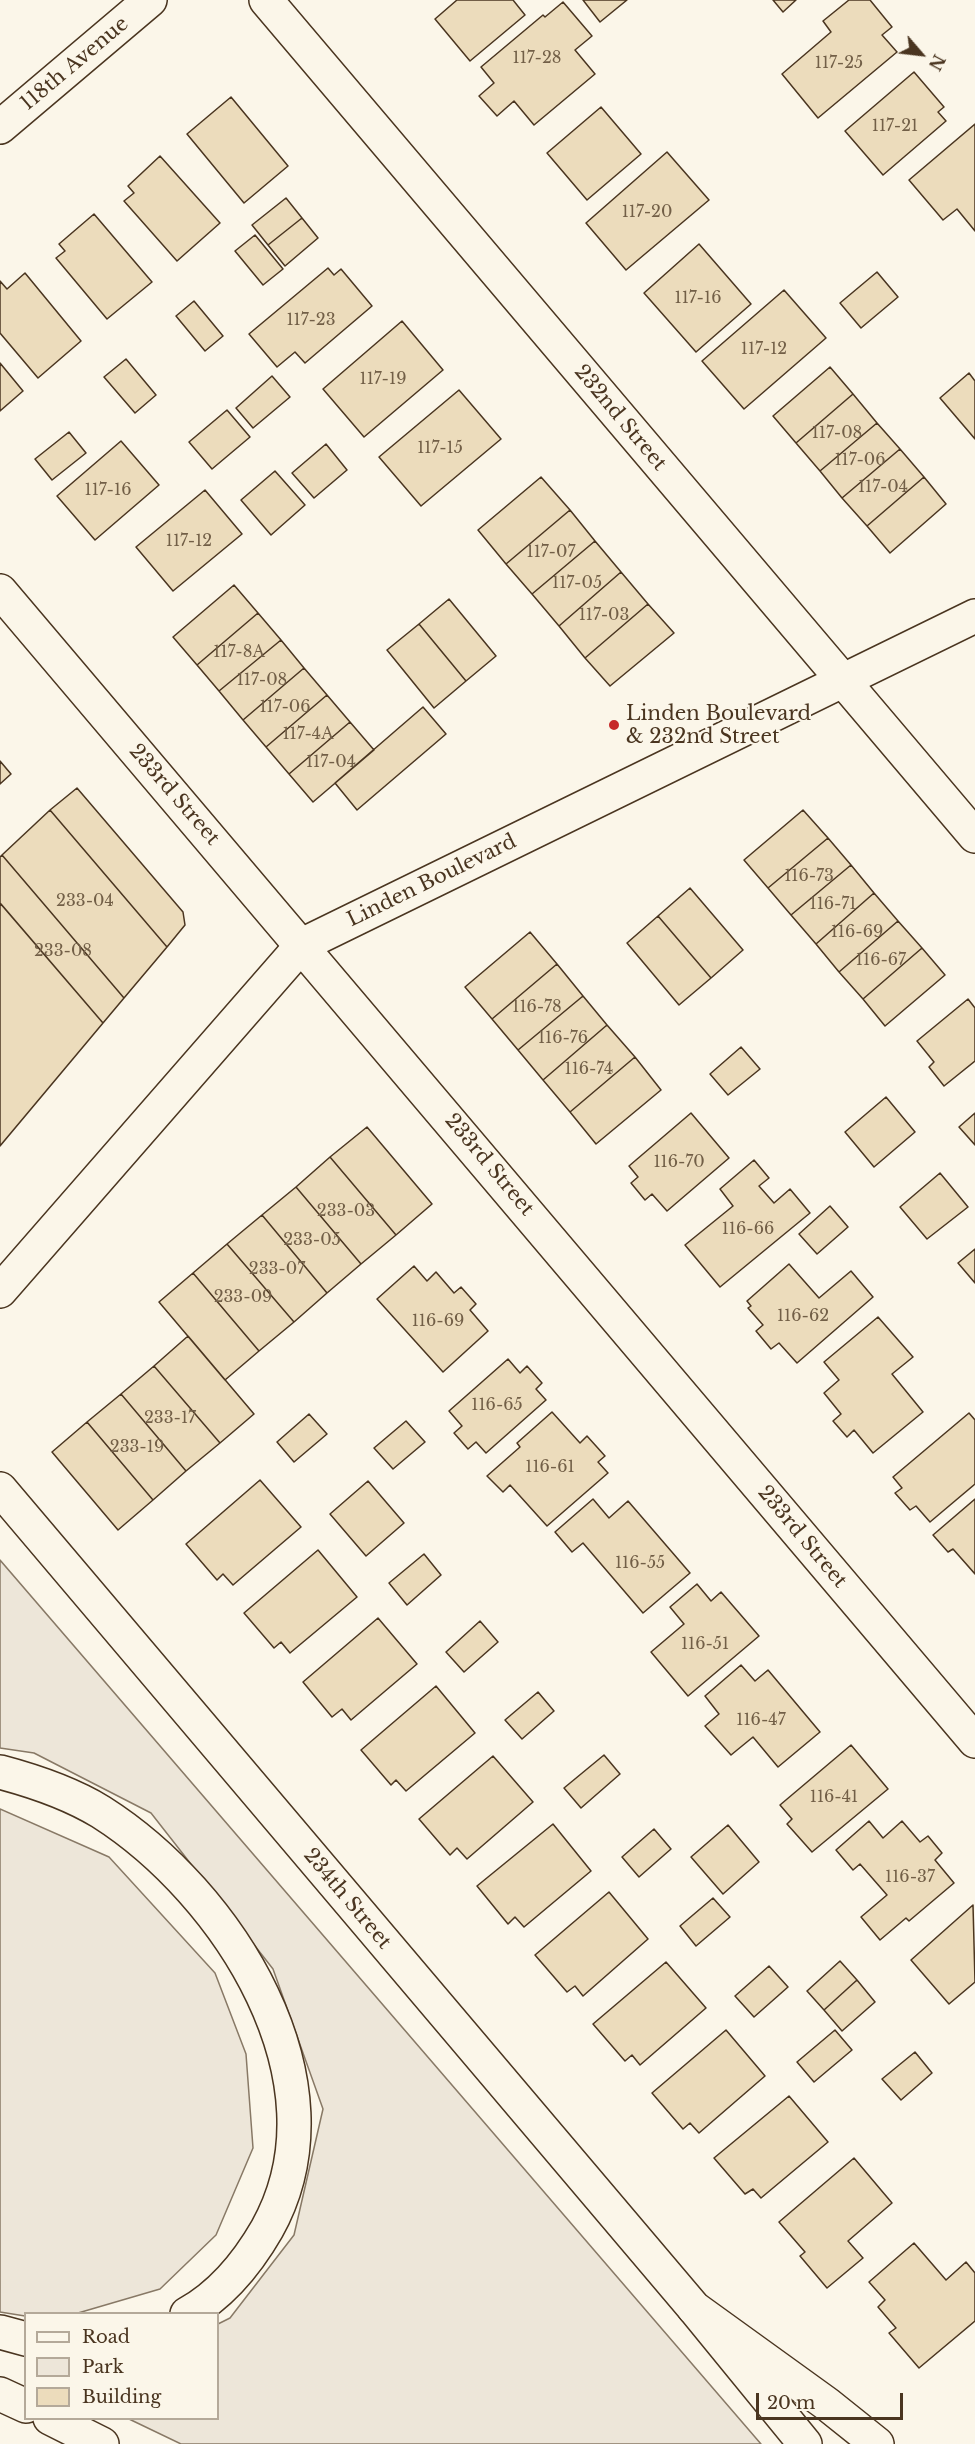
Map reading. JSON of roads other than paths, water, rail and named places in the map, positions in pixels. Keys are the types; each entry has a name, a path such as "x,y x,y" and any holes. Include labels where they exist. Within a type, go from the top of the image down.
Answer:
{"main road":[{"name":"118th Avenue","path":"0,127 150,0"},
{"name":"232nd Street","path":"266,0 975,836"},
{"name":"233rd Street","path":"0,591 975,1741"},
{"name":"Linden Boulevard","path":"0,1291 302,945 975,616"},
{"name":"234th Street","path":"0,1490 694,2308"},
{"path":"0,1772 71,1796 100,1812 150,1849 177,1874 229,1935 265,1999 277,2032 292,2096 295,2128 284,2191 257,2245 239,2270 217,2291 188,2312"},
{"path":"694,2308 805,2444"},
{"path":"694,2308 827,2404 877,2444"},
{"path":"0,2332 24,2338"},
{"path":"0,2394 24,2405"},
{"path":"54,2420 102,2444"}],"place":[{"name":"Linden Boulevard & 232nd Street","path":"614,725"}]}
